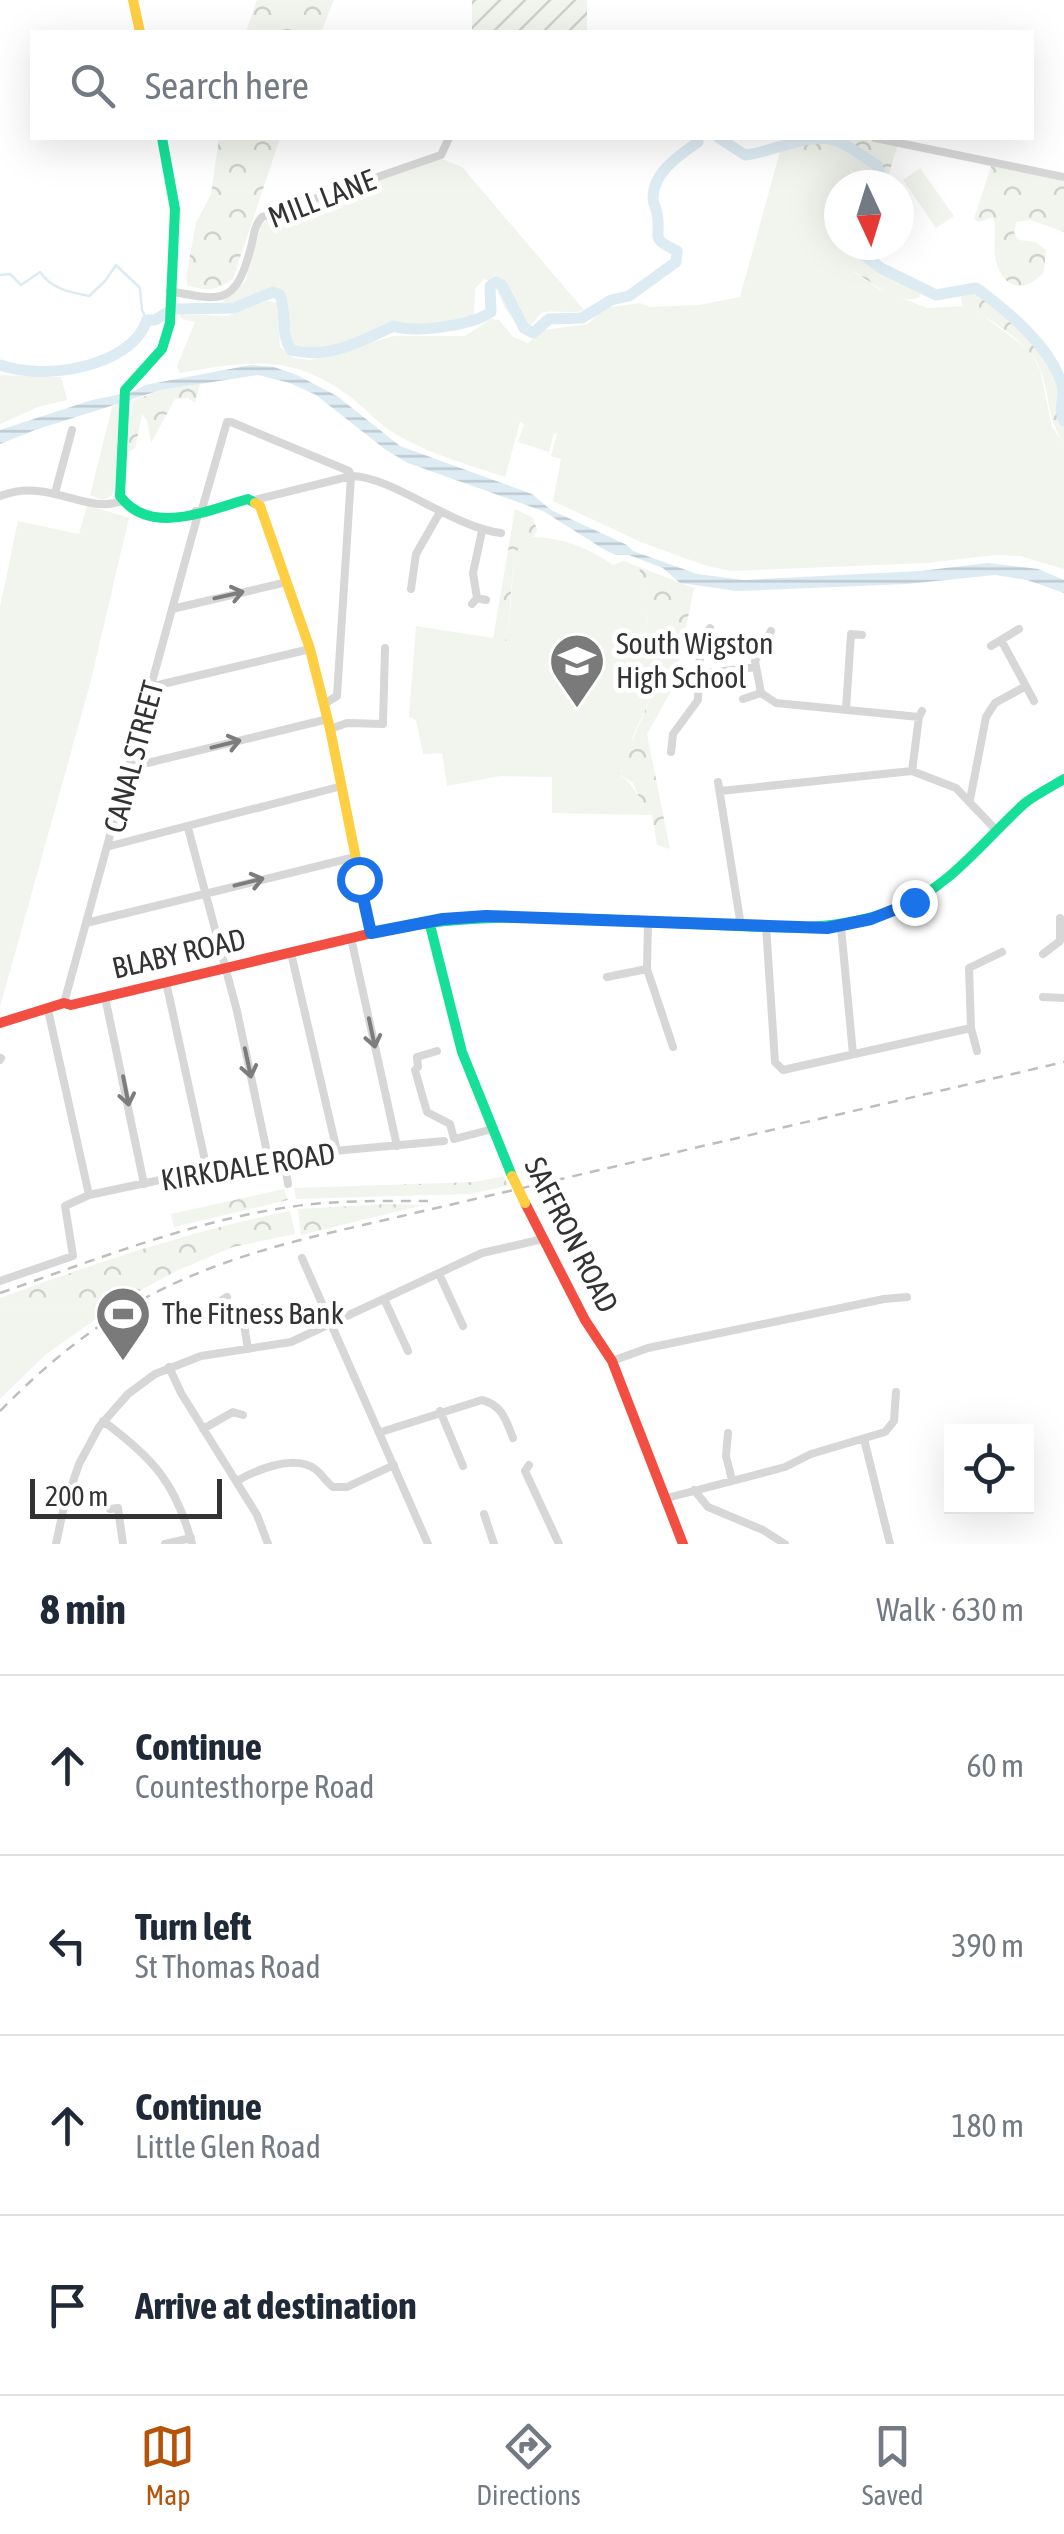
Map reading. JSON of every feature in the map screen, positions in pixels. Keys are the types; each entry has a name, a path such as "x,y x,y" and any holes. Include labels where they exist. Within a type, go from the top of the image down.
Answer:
{"main road":[{"path":"132,0 140,30"},
{"path":"162,140 175,209 170,323 162,349 125,390 119,478 122,501 134,513 152,519 254,500 260,506 310,649 371,933"},
{"name":"BLABY ROAD","path":"0,1023 64,1003 105,998 429,921 486,916 841,926 886,914 927,894 952,876 1035,796 1064,779"},
{"name":"SAFFRON ROAD","path":"429,921 470,1076 489,1130 585,1320 612,1361 683,1544"},
{"path":"408,924 433,940"}],"street":[{"name":"MILL LANE","path":"170,291 221,297 240,282 255,227 262,218 441,154 448,140"},
{"path":"885,140 1064,177"},
{"name":"CANAL STREET","path":"64,1003 154,686 199,510 227,422 236,422 352,476"},
{"path":"56,493 72,430"},
{"path":"254,500 352,476 363,477 482,530 502,533"},
{"path":"324,704 337,696 352,476"},
{"path":"0,496 26,489 106,505 122,501"},
{"path":"412,588 416,554 440,512"},
{"path":"478,601 473,573 482,530"},
{"path":"172,609 287,582"},
{"path":"671,752 673,734 698,700 700,656 710,628"},
{"path":"991,646 1019,629"},
{"path":"761,693 756,654 771,630"},
{"path":"846,708 846,634 862,635"},
{"path":"1000,640 1034,701"},
{"path":"131,768 329,724 383,724 385,648"},
{"path":"154,686 310,649"},
{"path":"699,674 756,668"},
{"path":"970,800 986,717 995,703 1026,686"},
{"path":"743,699 761,693 782,705 921,714 912,771"},
{"path":"741,926 719,787 912,771 948,783 970,800 996,830"},
{"path":"110,846 342,786"},
{"path":"188,828 226,969 268,1157"},
{"path":"86,923 355,858"},
{"path":"1043,954 1062,940 1060,918"},
{"path":"648,922 647,969 673,1047"},
{"path":"766,926 778,1069 788,1070 971,1028"},
{"path":"841,926 852,1054"},
{"path":"351,938 397,1146"},
{"path":"958,964 969,968 1002,952"},
{"path":"292,953 337,1152"},
{"path":"969,968 976,1052"},
{"path":"607,977 647,969"},
{"path":"166,982 208,1170"},
{"path":"1043,997 1064,998"},
{"path":"105,998 144,1184"},
{"path":"48,1010 89,1195"},
{"path":"437,1051 416,1057 426,1112 450,1124 454,1139 489,1130"},
{"name":"KIRKDALE ROAD","path":"73,1256 64,1214 68,1203 89,1195 268,1157 444,1141"},
{"path":"283,1155 288,1184"},
{"path":"56,1544 79,1464 103,1421 128,1394 168,1366 200,1356 282,1345 333,1326 482,1253 543,1239"},
{"path":"0,1281 87,1252"},
{"path":"302,1258 427,1541 413,1544"},
{"path":"440,1276 463,1326"},
{"path":"227,1297 222,1300 222,1315 264,1308 268,1317"},
{"path":"612,1361 648,1348 867,1302 906,1298"},
{"path":"385,1301 408,1351"},
{"path":"242,1312 248,1349"},
{"path":"168,1366 258,1515 268,1544"},
{"path":"491,1402 495,1392"},
{"path":"667,1498 785,1467 810,1454 888,1430 894,1420 896,1392"},
{"path":"381,1432 470,1401 491,1402 504,1415 514,1438"},
{"path":"233,1412 235,1402"},
{"path":"440,1411 464,1460"},
{"path":"203,1429 233,1412 243,1415"},
{"path":"103,1421 148,1456 176,1495 192,1541 165,1544"},
{"path":"728,1434 726,1456 732,1480"},
{"path":"864,1439 890,1544"},
{"path":"237,1482 277,1465 290,1464 312,1467 332,1487 342,1488 394,1465"},
{"path":"528,1465 524,1468 529,1488 560,1544"},
{"path":"694,1490 708,1507 763,1530 785,1544"},
{"path":"110,1509 118,1508 122,1544"},
{"path":"483,1520 494,1544"}],"green space":[{"path":"257,0 334,0 322,30 247,30"},
{"path":"472,0 587,0 587,30 472,30"},
{"path":"219,140 279,140 233,279 217,288 201,289 188,286 186,277 196,223 211,194"},
{"path":"783,140 867,140 898,145 890,170 850,170 825,152 781,148"},
{"path":"781,148 824,152 845,166 849,170 824,170 824,260 846,260 848,268 879,289 927,308 970,306 1029,350 1040,370 1052,427 1064,443 1064,569 1020,556 995,555 926,563 731,571 707,566 643,543 553,501 561,459 551,456 557,434 554,433 549,452 518,442 524,424 520,422 505,477 410,442 349,396 308,373 268,364 226,365 180,373 177,366 195,322 181,319 180,314 227,316 267,301 277,303 280,347 294,358 310,360 394,336 465,336 491,319 499,320 513,337 528,343 544,330 588,324 604,308 640,303 650,307 699,305 740,297"},
{"path":"442,159 462,167 584,310 541,313 530,327 520,329 493,282 484,279 475,289 474,316 428,327 391,325 331,351 307,353 291,345 280,292 222,302 245,282 261,226 267,219"},
{"path":"991,166 1064,181 1064,232 1031,220 1016,222 1014,233 1019,240 1036,242 1046,250 1044,272 1021,286 1007,281 998,267 993,217 979,222 974,219"},
{"path":"920,168 954,216 936,228 914,196 914,172"},
{"path":"846,260 871,260 883,273 923,290 919,297 902,298 848,268"},
{"path":"971,283 984,286 1033,337 1055,380 1064,415 1064,443 1054,425 1035,359 1010,334 970,307 962,306 961,297"},
{"path":"0,375 61,377 67,400 38,407 0,424"},
{"path":"200,384 195,403 188,398 175,399 151,443 142,414 135,449 128,452 132,401 161,390"},
{"path":"119,403 115,486 112,495 103,500 90,495 112,407"},
{"path":"87,505 129,518 90,684 0,1007 0,607 18,521 79,534"},
{"path":"515,509 533,518 537,530 533,537 521,541 517,553 506,641 493,639"},
{"path":"533,537 575,545 613,565 624,561 639,567 648,593 647,643 660,675 617,773 652,815 552,813 552,777 500,776 447,786 442,753 423,754 416,720 409,717 416,626 506,640 517,552 521,540"},
{"path":"639,567 694,588 674,686 647,734 670,849 657,845 652,815 633,783 617,773 618,751 624,741 633,739 660,675 647,643 648,593"},
{"path":"504,1176 508,1186 469,1194 296,1199 294,1188 475,1182"},
{"path":"284,1189 288,1200 174,1227 171,1214"},
{"path":"424,1205 301,1235 298,1209"},
{"path":"290,1211 295,1234 233,1247 176,1271 121,1301 35,1310 0,1305 0,1298 108,1260"},
{"path":"121,1301 45,1355 0,1399 0,1305 35,1310"}],"shaded area":[{"path":"251,365 297,375 337,396 400,446 532,494 551,510 633,551 697,574 744,580 920,571 988,563 1038,569 1064,580 1064,593 1027,580 995,575 907,584 737,591 680,583 663,568 605,550 543,511 408,463 316,395 258,375 161,390 0,444 0,430 92,400 132,392 145,385"}],"waterway":[{"path":"0,365 38,371 83,366 123,350 147,320 155,320 173,309 234,308 273,292 280,295 291,350 305,352 331,351 394,326 443,327 482,317 491,312 490,286 496,282 502,285 524,328 533,333 549,319 582,318 611,300 629,296 676,262 677,251 659,240 654,189 662,172 698,140"},
{"path":"722,140 745,155 806,140"},
{"path":"834,140 877,165 878,170"},
{"path":"870,260 936,295 976,288 1002,308 1041,346 1059,375 1064,421"},
{"path":"0,275 10,274 21,285 40,272 56,286 89,296 116,265 140,288 147,320"}],"railway":[{"path":"0,1411 36,1376 108,1320 144,1298 224,1263 316,1236 1064,1062"},
{"path":"0,1293 143,1243 252,1214 324,1203 428,1201"}],"traffic: fast":[{"path":"162,140 175,209 170,323 162,349 125,390 120,496 132,508 163,518 198,514 248,499 255,503"},
{"path":"389,929 503,918 771,927 847,923 897,909 933,889 1025,803 1064,779"},
{"path":"429,921 462,1052 512,1176"}],"traffic: slow":[{"path":"133,0 140,30"},
{"path":"255,503 260,506 310,649 371,933"},
{"path":"512,1176 525,1203"}],"traffic: jam":[{"path":"0,1023 64,1003 71,1005 389,929"},
{"path":"525,1203 585,1320 612,1361 683,1544"}],"place":[{"name":"South Wigston High School","path":"577,710"},
{"name":"The Fitness Bank","path":"123,1363"}],"route":[{"path":"359,879 371,933 408,924 486,916 827,928 856,924 914,902"}]}
